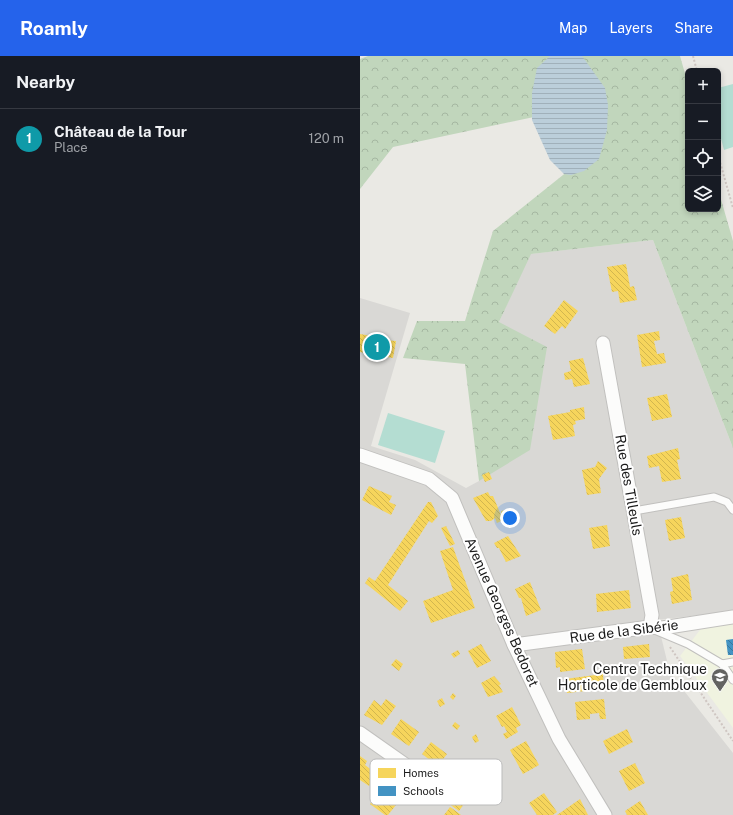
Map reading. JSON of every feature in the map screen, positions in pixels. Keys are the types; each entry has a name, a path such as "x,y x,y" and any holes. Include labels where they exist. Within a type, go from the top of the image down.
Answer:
{"street":[{"name":"Rue des Tilleuls","path":"603,343 634,511 652,615 653,629"},
{"name":"Avenue Georges Bedoret","path":"360,455 429,479 452,498 514,645 559,739 605,815"},
{"name":"Rue de la Sibérie","path":"514,645 662,628 733,617"},
{"path":"360,733 397,759"}],"lane":[{"path":"634,511 714,497 727,502 733,510"},
{"path":"653,629 688,644 722,664 733,680"},
{"path":"722,664 733,662"}],"path":[{"path":"694,57 696,68"},
{"path":"721,166 733,208"},
{"path":"653,629 733,741"}],"shaded area":[{"path":"550,56 582,56 605,88 608,105 607,130 599,159 584,171 571,175 564,174 550,160 532,120 532,93 537,68"},
{"path":"733,84 733,147 724,150 721,138 721,87"},
{"path":"653,240 733,448 733,611 657,620 670,673 733,753 733,815 360,815 360,298 410,313 371,446 415,460 466,488 479,481 499,322 530,254"},
{"path":"388,413 445,431 435,463 378,445"},
{"name":"Centre Technique Horticole de Gembloux","path":"733,622 733,728 680,656 703,626"}],"green space":[{"path":"368,56 680,56 685,74 685,212 721,212 721,199 733,241 733,448 653,240 531,254 499,322 547,347 530,450 479,481 465,364 403,358 417,321 465,321 493,231 588,155 548,114 393,147 360,189 360,59"}],"building: Homes":[{"path":"626,264 630,287 634,286 637,300 620,303 618,291 612,292 607,267"},
{"path":"564,300 578,311 565,329 562,326 555,334 544,326"},
{"path":"659,331 660,340 654,341 657,354 664,353 666,363 642,367 637,335"},
{"path":"360,334 372,336 373,339 396,341 393,358 360,352"},
{"path":"583,358 590,384 574,387 572,379 565,380 564,373 571,371 569,361"},
{"path":"667,394 672,417 652,421 647,398"},
{"path":"584,407 585,419 575,421 576,424 573,425 575,436 553,440 548,416 570,412 570,410"},
{"path":"678,448 680,459 677,460 681,479 662,482 659,466 649,468 647,456"},
{"path":"598,461 607,468 599,479 601,493 587,495 582,470 595,467"},
{"path":"489,472 492,479 485,482 482,475"},
{"path":"369,486 392,496 389,502 396,505 391,515 362,500"},
{"path":"488,492 490,496 493,496 501,515 501,511 505,510 508,518 497,523 495,518 491,521 486,521 473,498"},
{"path":"428,502 431,502 438,516 432,523 429,521 388,585 408,601 400,611 365,583 369,577 375,581"},
{"path":"681,517 685,538 669,541 665,520"},
{"path":"607,525 610,546 593,549 589,528"},
{"path":"446,526 455,544 450,546 441,528"},
{"path":"508,536 521,556 506,562 499,548 497,548 494,543"},
{"path":"453,547 475,608 431,623 423,601 453,590 440,551"},
{"path":"688,574 692,600 672,604 670,592 673,591 671,578"},
{"path":"530,582 541,610 526,616 521,598 519,598 515,589"},
{"path":"629,590 631,608 597,612 596,594"},
{"path":"481,644 491,661 477,668 468,651"},
{"path":"649,644 650,657 624,659 623,647"},
{"path":"582,649 585,669 560,672 560,667 556,668 555,652"},
{"path":"458,650 460,654 454,658 451,654"},
{"path":"396,659 403,664 399,671 391,665"},
{"path":"603,674 604,689 567,693 565,679"},
{"path":"494,676 501,684 499,685 503,692 488,697 481,683"},
{"path":"453,693 456,696 453,700 450,697"},
{"path":"442,698 445,704 440,707 437,701"},
{"path":"386,699 396,706 382,725 364,715 374,700 381,706"},
{"path":"604,699 606,719 600,719 599,713 590,714 590,719 577,720 575,702"},
{"path":"512,707 521,725 516,728 518,732 506,739 503,734 507,732 504,726 502,727 496,716"},
{"path":"401,719 419,732 409,746 391,734"},
{"path":"455,722 460,726 457,730 452,726"},
{"path":"627,729 633,742 609,754 603,741"},
{"path":"476,734 479,741 475,743 472,737"},
{"path":"526,741 539,765 523,774 510,750"},
{"path":"431,742 447,754 443,759 429,759 422,754"},
{"path":"360,756 367,761 365,765 370,769 370,784 369,786 360,780"},
{"path":"635,763 645,783 629,791 619,771"},
{"path":"544,793 557,812 553,815 537,815 529,803"},
{"path":"580,799 588,815 557,815"},
{"path":"640,801 648,815 627,815 625,811"},
{"path":"371,805 396,805 388,815 385,815"},
{"path":"450,805 463,805 459,811"},
{"path":"450,807 457,812 461,815 444,815"}],"building: Schools":[{"path":"733,639 733,655 728,655 726,640"}],"place":[{"name":"Château de la Tour","path":"377,347"},
{"name":"Centre Technique Horticole de Gembloux","path":"720,692"}]}
